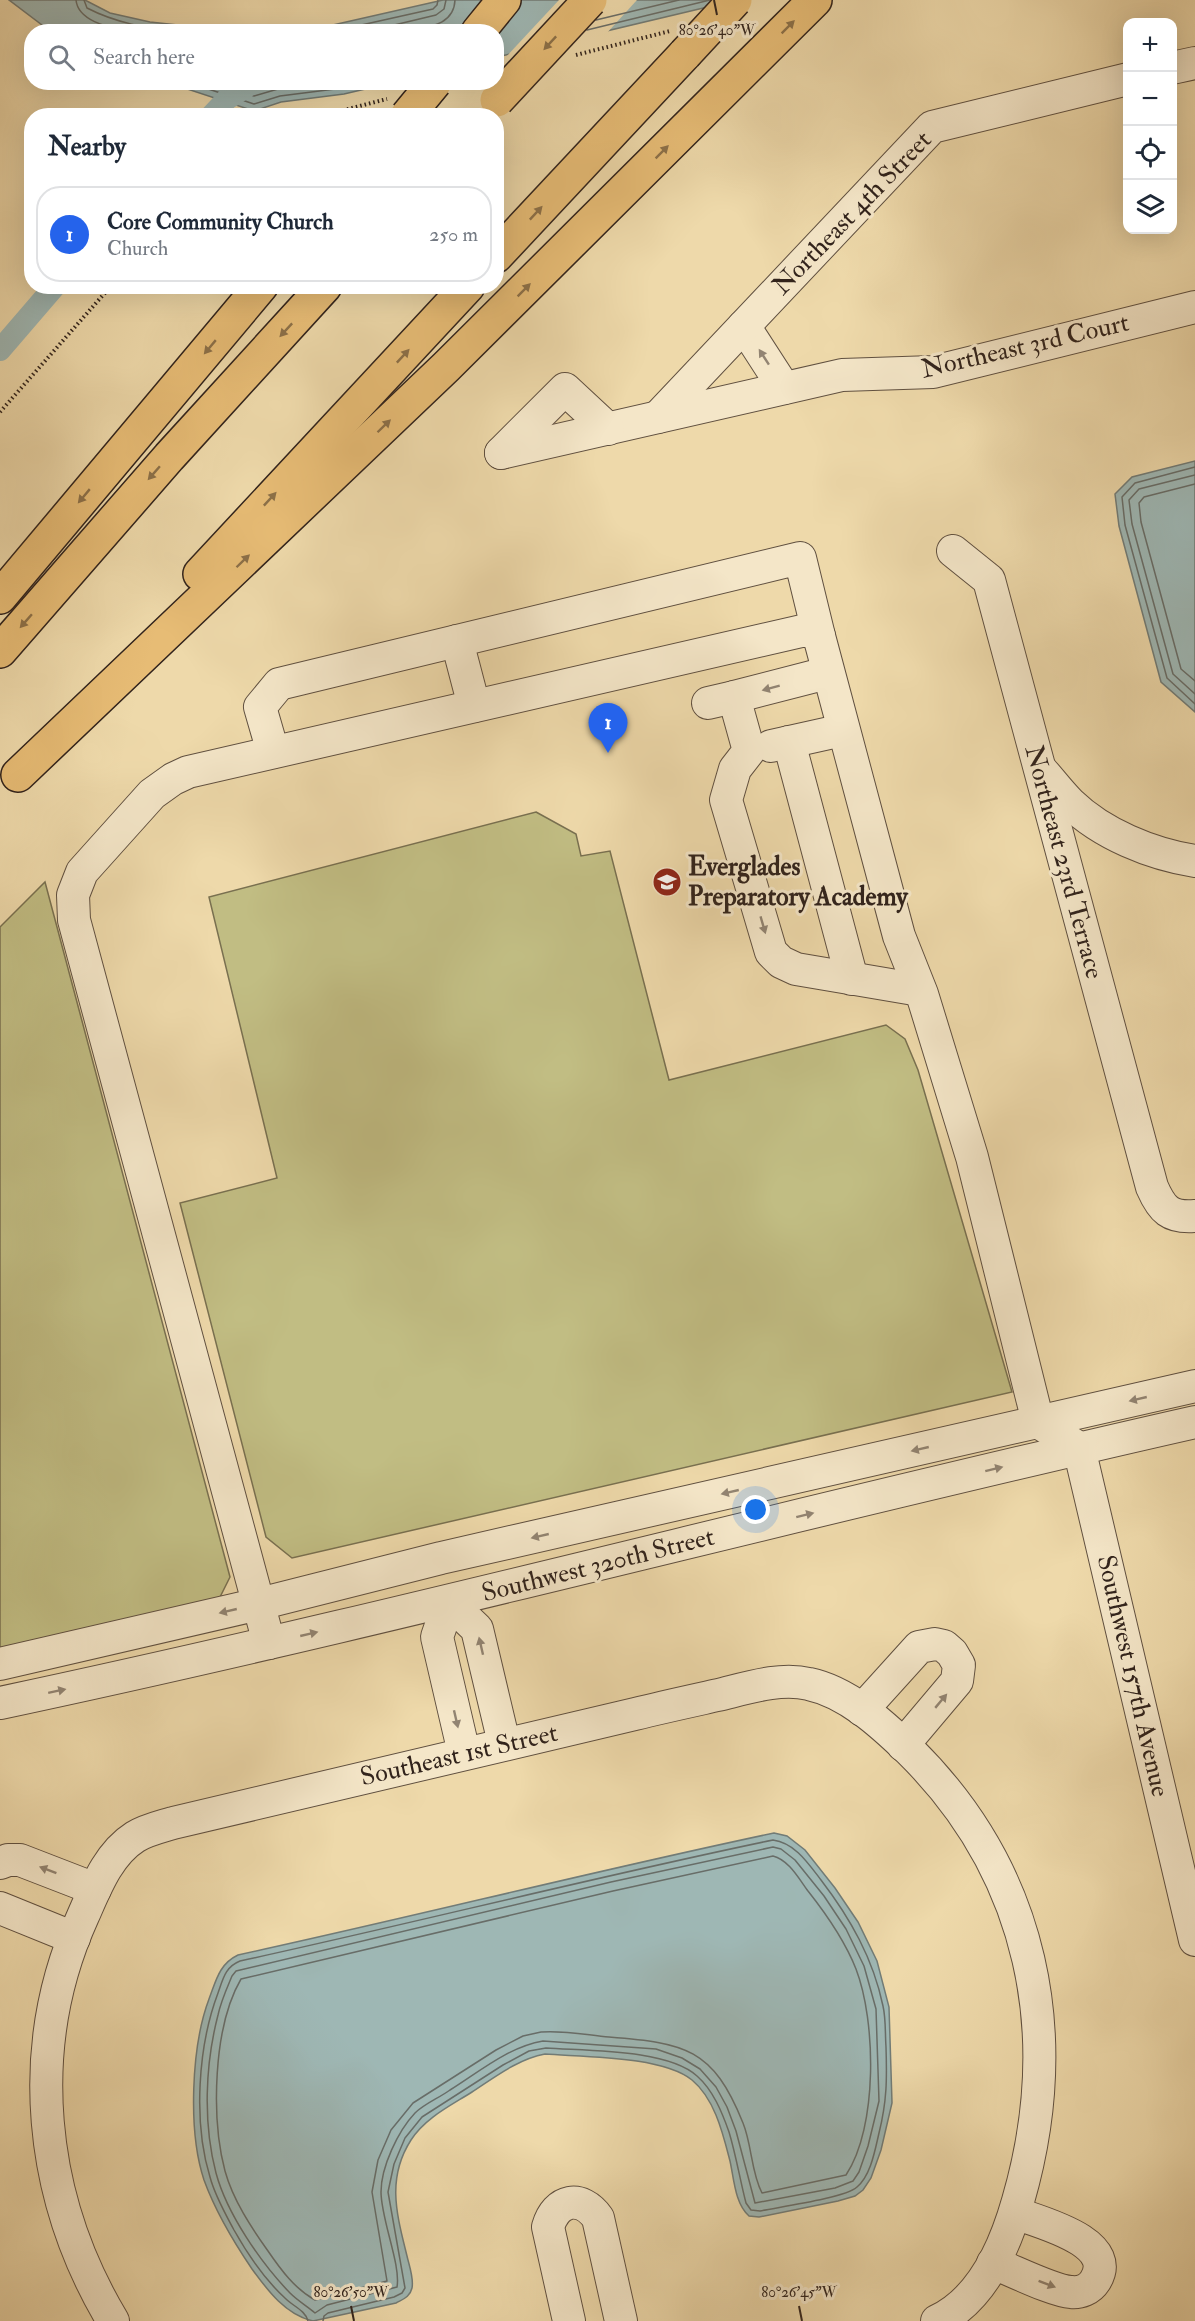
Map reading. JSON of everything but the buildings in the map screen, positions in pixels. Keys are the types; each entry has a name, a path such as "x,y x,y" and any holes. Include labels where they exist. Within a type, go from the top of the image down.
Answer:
{"highway":[{"path":"484,24 504,0"},
{"path":"490,108 590,0"},
{"path":"504,247 682,42 735,0"},
{"path":"9,785 446,367 815,0"},
{"path":"414,108 428,90"},
{"path":"0,597 254,294"},
{"path":"0,651 169,457 318,294"},
{"path":"9,785 238,533 461,294"}],"street":[{"path":"1177,67 1195,63"},
{"name":"Northeast 4th Street","path":"658,417 932,127 1123,80"},
{"name":"Northeast 3rd Court","path":"608,429 842,375 933,372 1195,307"},
{"path":"744,326 784,388"},
{"name":"Northeast 23rd Terrace","path":"953,551 989,580 1152,1187 1161,1205 1170,1213 1179,1216 1195,1215"},
{"path":"273,752 260,707 279,684 800,558 827,673 899,936 920,990 972,1157 1038,1422 1078,1448"},
{"path":"268,1643 74,920 73,895 82,872 152,794 173,779 188,772 806,630 819,636"},
{"path":"457,641 474,706"},
{"path":"749,751 721,700 827,673"},
{"path":"843,730 749,751 735,768 726,800 771,952 781,962 796,969 920,990"},
{"path":"789,742 852,979"},
{"path":"1038,766 1071,803 1107,830 1147,849 1195,861"},
{"path":"1071,888 1072,866 1084,840 1093,834 1107,830"},
{"name":"Southwest 320th Street","path":"0,1664 259,1604 441,1558 1195,1386"},
{"name":"Southwest 320th Street","path":"0,1703 449,1602 1078,1448 1195,1422"},
{"name":"Southwest 157th Avenue","path":"1078,1448 1195,1940"},
{"path":"441,1558 449,1602 437,1637 464,1753"},
{"path":"449,1602 477,1629 504,1743"},
{"path":"870,1717 919,1647 935,1644 948,1649 958,1665 957,1681 903,1745"},
{"path":"449,1687 488,1678"},
{"name":"Southeast 1st Street","path":"112,2321 92,2285 61,2204 49,2136 46,2099 50,2027 66,1956 95,1889 122,1848 133,1838 149,1830 504,1743 774,1683 801,1682 842,1697 870,1717 903,1745 957,1806 978,1836 1011,1903 1030,1964 1040,2023 1040,2085 1030,2154 1015,2213 998,2253 971,2296 955,2310 937,2321"},
{"path":"0,1863 20,1860 95,1889"},
{"path":"0,1908 76,1931"},
{"path":"569,2321 548,2227 551,2216 559,2207 570,2203 581,2204 591,2209 598,2218 621,2321"},
{"path":"998,2253 1071,2293 1085,2290 1096,2279 1100,2268 1098,2260 1087,2244 1075,2236 1015,2213"}],"path":[{"path":"575,56 682,42"},
{"path":"0,412 104,294"}],"shaded area":[{"path":"536,812 576,834 581,856 610,851 669,1080 886,1025 905,1039 918,1070 1012,1392 292,1558 266,1537 180,1203 277,1178 209,897"},
{"path":"45,882 230,1577 218,1601 0,1652 0,927"}],"water":[{"path":"9,0 85,0 110,13 169,24 41,24"},
{"path":"443,0 737,0 504,55 504,24 337,24"},
{"path":"190,90 361,90 281,102 263,108 245,108"},
{"path":"1195,461 1195,712 1161,682 1119,526 1115,494 1132,477"},
{"path":"774,1833 787,1836 805,1850 858,1922 877,1961 889,2007 892,2103 881,2150 871,2178 863,2190 855,2196 838,2201 759,2217 749,2216 738,2198 717,2118 707,2097 692,2080 679,2072 643,2062 545,2054 516,2064 431,2119 417,2132 403,2154 398,2169 396,2197 397,2212 412,2280 412,2288 408,2296 396,2303 313,2321 286,2308 271,2294 238,2248 214,2204 204,2180 196,2138 194,2089 198,2041 209,1999 226,1963 238,1955"}],"pier":[{"path":"559,0 637,0 606,34 505,58"}],"waterway":[{"path":"219,108 227,99 241,90"},
{"path":"0,350 48,294"}],"place":[{"name":"Core Community Church","path":"608,753"},
{"name":"Everglades Preparatory Academy","path":"667,882"}]}
